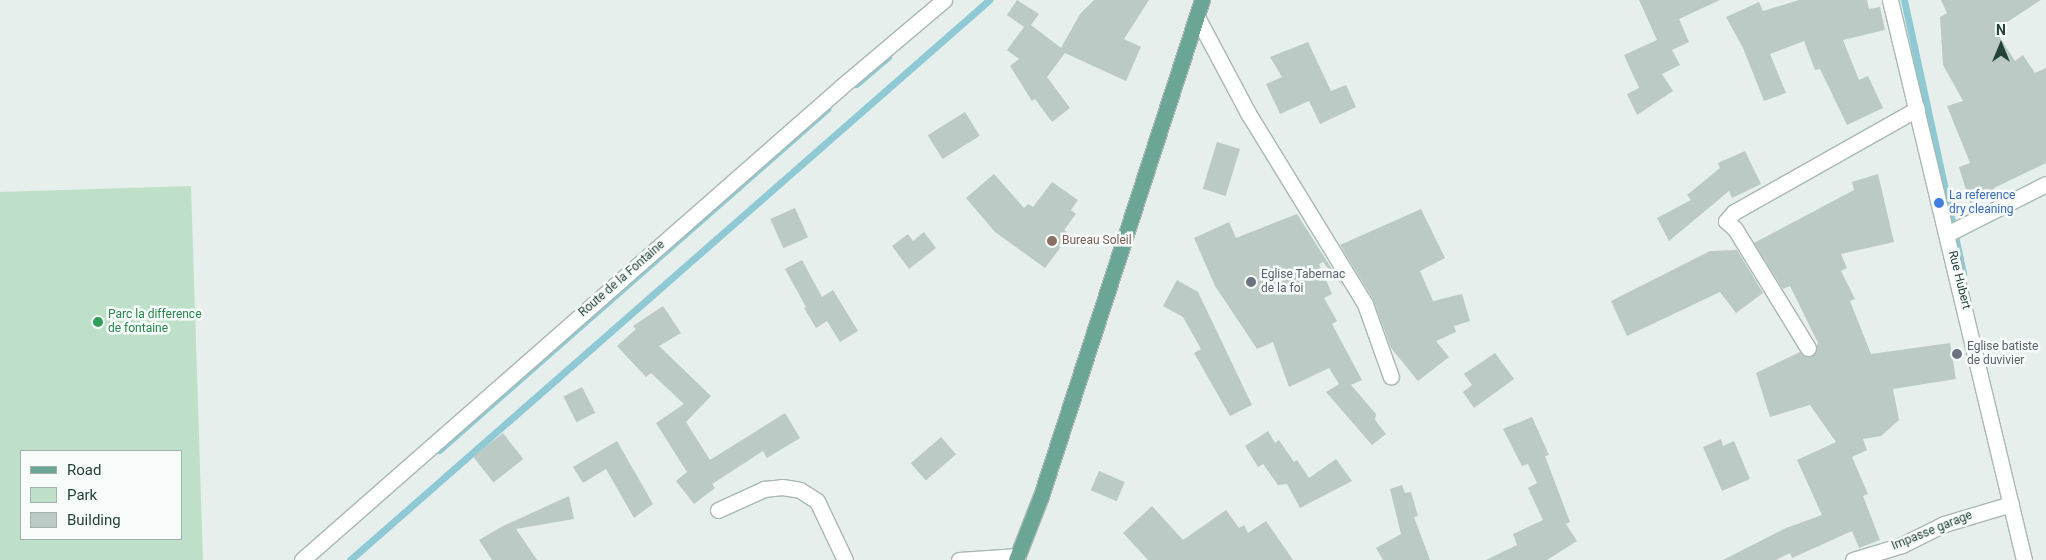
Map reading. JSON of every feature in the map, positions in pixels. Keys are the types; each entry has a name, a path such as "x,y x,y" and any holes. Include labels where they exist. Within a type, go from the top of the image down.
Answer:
{"main road":[{"path":"1017,558 1041,496 1202,0"}],"street":[{"name":"Route de la Fontaine","path":"302,560 833,94 944,0"},
{"name":"Rue Hubert","path":"1890,0 2024,560"},
{"path":"1197,17 1248,113 1364,304 1391,377"},
{"path":"1808,348 1735,229 1726,221 1734,212 1917,109"},
{"path":"1947,234 2046,184"},
{"path":"718,510 764,489 782,487 800,490 817,501 845,560"},
{"name":"Impasse garage","path":"1853,560 1902,544 1944,524 2011,504"},
{"path":"958,560 1017,558"}],"green space":[{"name":"Parc la difference de fontaine","path":"191,186 203,560 0,560 0,192"}],"building":[{"path":"1017,0 1039,14 1031,25 1061,48 1080,14 1094,0 1149,0 1124,39 1141,47 1126,81 1065,53 1047,77 1070,108 1052,122 1035,99 1032,101 1010,66 1019,59 1007,50 1024,27 1007,15"},
{"path":"1639,0 1720,0 1679,19 1689,42 1672,50 1680,65 1662,74 1673,91 1637,115 1627,94 1639,88 1624,55 1657,40"},
{"path":"1799,0 1867,0 1869,9 1880,7 1885,30 1843,40 1859,80 1868,76 1883,108 1847,125 1820,69 1815,70 1804,41 1770,54 1786,93 1764,101 1743,48 1726,17 1759,2 1763,11"},
{"path":"1941,0 2041,0 1995,30 2015,61 2023,55 2035,73 2046,68 2046,163 1994,188 1996,195 1970,203 1959,167 1970,163 1947,106 1963,101 1943,65 1940,17 1947,13"},
{"path":"1308,42 1331,91 1346,85 1356,107 1320,124 1309,101 1280,114 1266,84 1282,77 1270,57"},
{"path":"965,112 980,136 943,159 928,135"},
{"path":"1217,142 1240,149 1226,196 1203,189"},
{"path":"1745,151 1761,184 1732,198 1729,191 1669,241 1657,218 1691,200 1687,195 1720,168 1718,163"},
{"path":"994,174 1024,208 1028,204 1033,207 1052,182 1078,200 1071,210 1076,214 1064,230 1070,235 1045,268 995,232 966,198"},
{"path":"1878,174 1894,242 1841,254 1847,268 1841,271 1855,299 1850,301 1871,354 1950,343 1956,379 1893,389 1899,420 1881,436 1863,439 1867,450 1852,457 1868,494 1863,496 1880,540 1859,548 1852,531 1792,558 1790,553 1776,560 1723,560 1786,528 1822,515 1797,460 1836,442 1810,405 1770,417 1756,373 1800,352 1804,356 1812,356 1818,343 1790,286 1783,289 1754,243 1854,190 1852,182"},
{"path":"795,208 808,237 783,248 770,219"},
{"path":"1421,209 1445,258 1420,271 1433,301 1462,294 1470,321 1454,326 1456,332 1436,341 1449,357 1418,381 1391,348 1373,299 1340,245"},
{"path":"1297,214 1344,288 1323,262 1319,264 1332,294 1324,298 1337,321 1332,324 1362,380 1351,385 1376,414 1375,420 1386,434 1372,445 1326,392 1339,384 1329,368 1289,387 1273,342 1257,349 1215,286 1194,238 1229,222 1236,238"},
{"path":"924,232 936,248 909,269 892,246 908,234 913,241"},
{"path":"1737,250 1763,293 1736,313 1720,292 1627,336 1611,301 1710,251"},
{"path":"802,260 822,297 833,290 858,331 840,342 827,321 816,328 785,269"},
{"path":"1177,280 1198,292 1252,405 1230,416 1194,353 1201,349 1183,317 1163,306"},
{"path":"663,306 681,333 659,346 711,396 686,422 710,460 785,413 800,438 767,458 763,451 712,484 715,488 694,504 676,481 687,472 656,423 684,404 651,373 646,377 617,346 636,329 633,326"},
{"path":"1495,353 1514,379 1474,408 1463,392 1472,385 1464,374"},
{"path":"582,387 595,413 576,422 563,397"},
{"path":"1532,417 1549,455 1545,456 1570,522 1566,524 1577,541 1547,560 1486,560 1517,545 1513,534 1543,520 1528,488 1537,483 1528,464 1522,466 1503,429"},
{"path":"1268,431 1275,443 1279,440 1294,462 1297,460 1309,478 1336,459 1352,481 1300,508 1287,484 1278,485 1263,464 1258,467 1245,446"},
{"path":"503,433 523,459 493,482 473,456"},
{"path":"941,437 956,454 926,481 911,463"},
{"path":"1721,439 1723,446 1734,441 1750,479 1722,491 1703,447"},
{"path":"617,441 653,504 634,518 606,469 583,483 573,467"},
{"path":"1099,471 1125,482 1117,501 1091,490"},
{"path":"1402,485 1405,493 1411,492 1418,516 1414,517 1430,560 1383,560 1376,548 1401,534 1390,489"},
{"path":"569,496 574,519 516,529 537,560 492,560 479,540 503,526"},
{"path":"1152,506 1183,540 1226,510 1239,528 1244,525 1248,533 1266,521 1293,560 1148,560 1123,533"}],"waterway":[{"path":"350,560 989,0"},
{"path":"1904,0 1963,274"},
{"path":"856,84 888,57"},
{"path":"439,450 827,109"}],"place":[{"name":"La reference dry cleaning","path":"1939,203"},
{"name":"Bureau Soleil","path":"1052,241"},
{"name":"Eglise Tabernac de la foi","path":"1251,282"},
{"name":"Parc la difference de fontaine","path":"98,322"},
{"name":"Eglise batiste de duvivier","path":"1957,354"}]}
